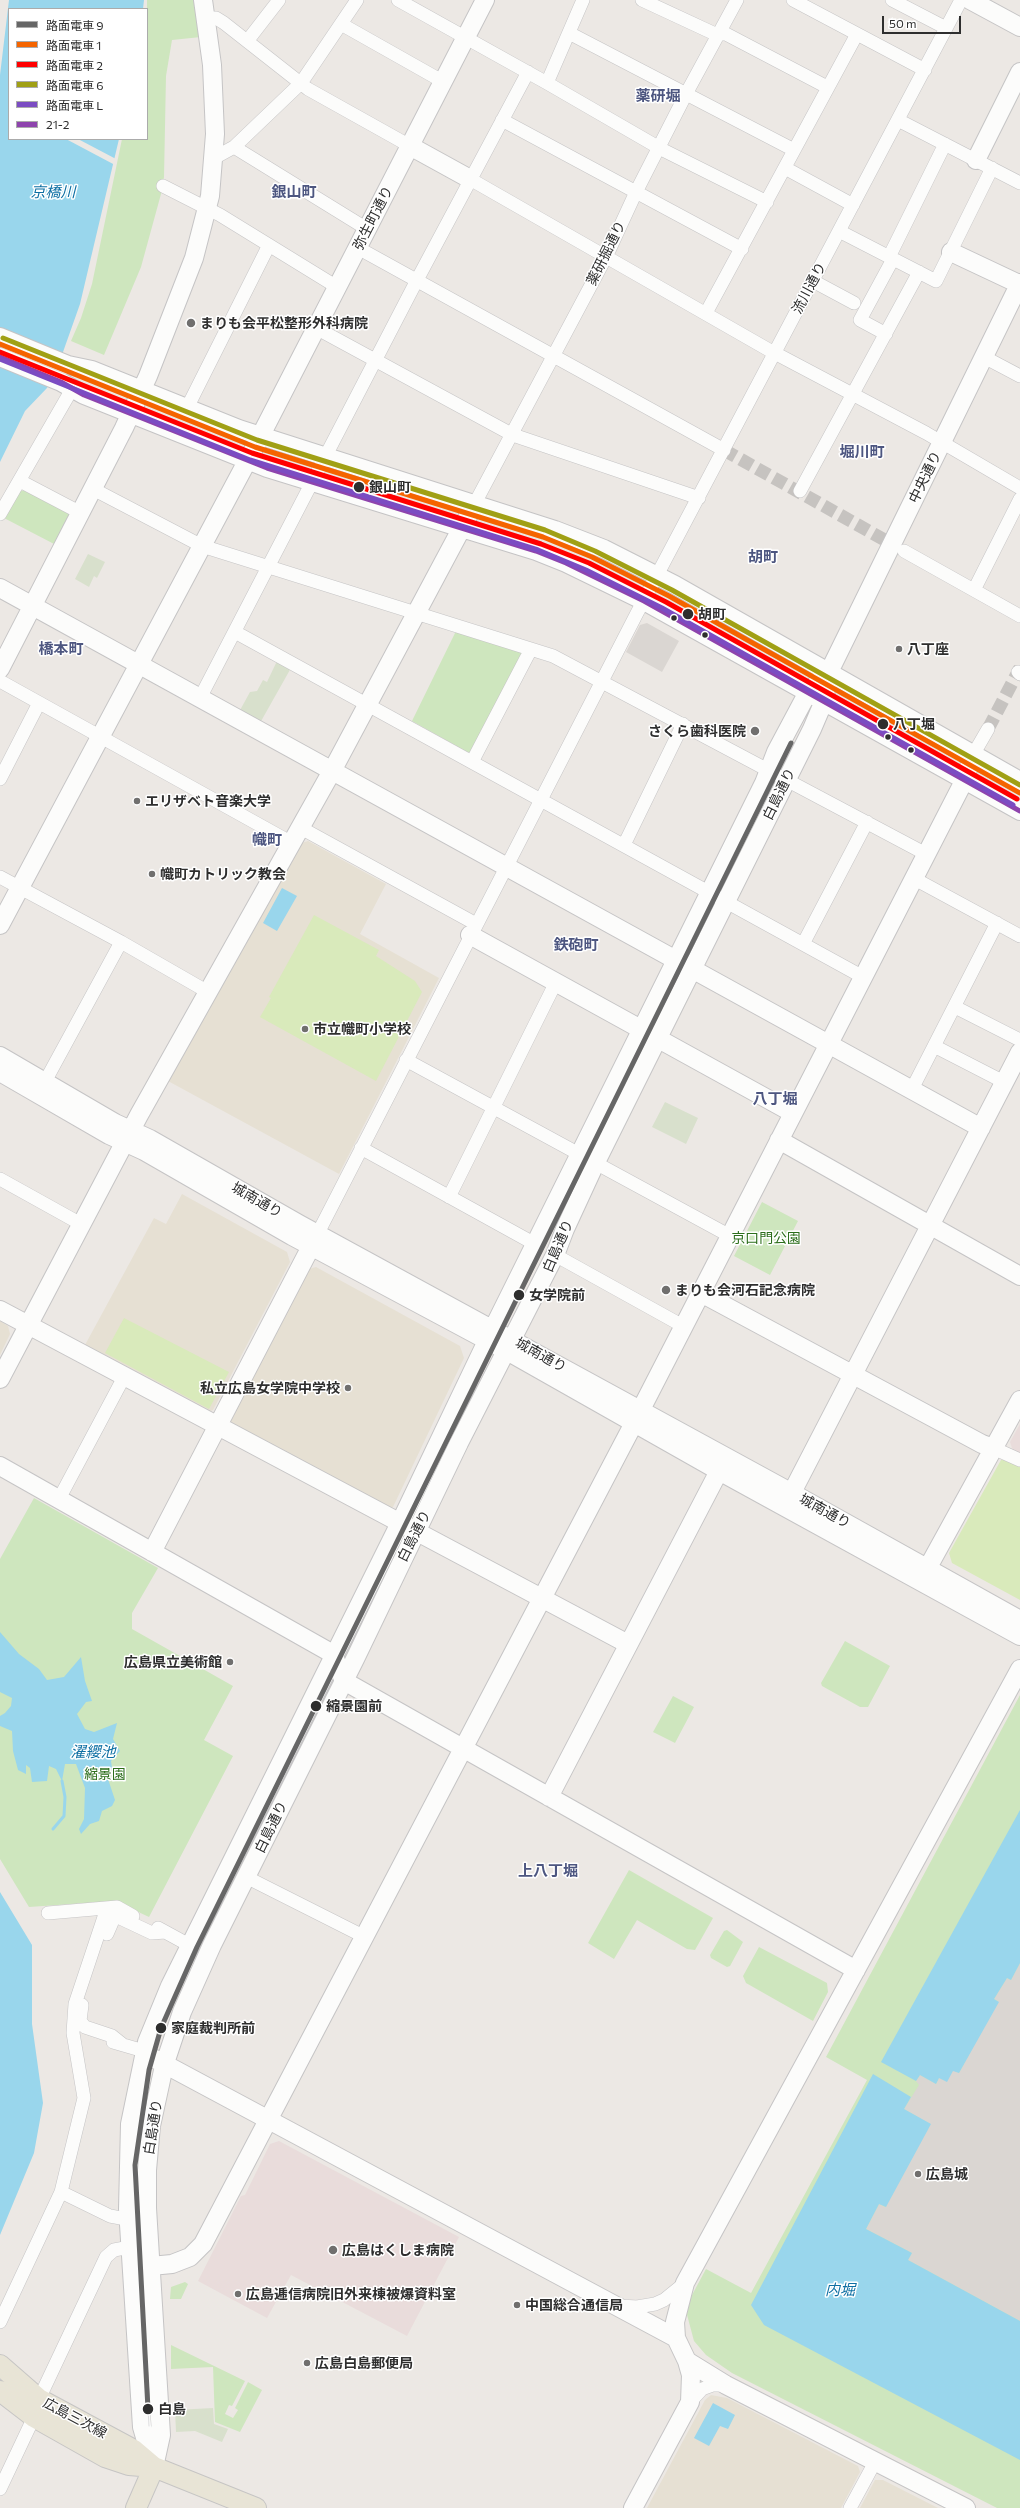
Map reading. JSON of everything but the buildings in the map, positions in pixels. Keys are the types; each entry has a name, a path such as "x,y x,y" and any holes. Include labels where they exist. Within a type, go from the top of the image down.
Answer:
{"main road":[{"name":"広島三次線","path":"0,2365 37,2408"},
{"name":"広島三次線","path":"4,2399 37,2408 134,2450 154,2467 244,2506"},
{"path":"136,2508 154,2467"}],"street":[{"path":"0,669 34,606 130,415 189,274 207,208 214,158 214,88 203,0"},
{"path":"248,40 279,0"},
{"path":"214,158 234,147 301,83 357,0"},
{"path":"398,0 547,82 659,147 767,202"},
{"name":"弥生町通り","path":"0,925 260,437 485,0"},
{"path":"547,82 583,0"},
{"path":"642,0 718,34 726,34 827,87"},
{"name":"薬研掘通り","path":"474,505 513,435 606,257 636,192 686,94 737,0"},
{"path":"793,0 925,70"},
{"path":"892,0 946,28"},
{"name":"流川通り","path":"315,1239 602,680 961,0"},
{"path":"970,0 1020,27"},
{"path":"206,18 216,18 248,40 301,83 410,146 774,353 1018,483"},
{"path":"340,24 442,81"},
{"path":"569,33 794,150"},
{"path":"706,314 827,87 857,34"},
{"path":"200,698 326,458 417,280 528,72"},
{"path":"839,232 936,281 951,252 1020,72"},
{"path":"502,120 742,249"},
{"path":"898,120 1020,183"},
{"path":"886,334 860,320 945,144"},
{"path":"234,147 367,229"},
{"path":"785,168 853,205"},
{"path":"163,186 207,208 338,287"},
{"path":"187,408 269,245"},
{"path":"358,248 553,357 724,450"},
{"path":"951,252 1020,284"},
{"path":"800,492 919,272"},
{"path":"813,281 854,303"},
{"name":"中央通り","path":"829,672 1020,284"},
{"path":"316,328 513,435 699,498"},
{"path":"0,337 62,362 92,370 260,437 579,538 657,576 1020,781"},
{"path":"0,357 55,380 130,415 247,461 312,483 536,551 566,562 644,601 1020,811"},
{"path":"984,357 1020,376"},
{"path":"0,514 72,389"},
{"path":"20,481 81,513"},
{"path":"93,490 202,546 553,656 602,680 926,854"},
{"path":"974,590 1020,499"},
{"path":"0,1379 129,1136 208,992 297,836 474,505"},
{"path":"904,551 1020,616"},
{"path":"0,588 505,868 981,1128"},
{"path":"235,632 863,977"},
{"path":"472,762 531,649"},
{"name":"白島通り","path":"154,2467 161,2435 148,2221 147,2170 151,2126 164,2066 189,1995 416,1532 555,1256 587,1160 642,1030 808,692 829,672"},
{"name":"白島通り","path":"154,2467 142,2427 129,2220 130,2124 144,2051 158,2013 333,1654 400,1523 490,1335 536,1244 658,1038 824,701 829,672"},
{"path":"0,681 100,736 297,836 473,929 556,982 793,1113"},
{"path":"0,779 39,703"},
{"path":"624,845 684,724"},
{"path":"130,2247 151,2266 179,2262 199,2250 638,1417 964,781 973,755 988,729"},
{"path":"803,944 867,822"},
{"path":"0,876 121,942 208,992"},
{"path":"913,878 1020,936"},
{"path":"911,1091 997,923"},
{"path":"42,1087 121,942"},
{"path":"449,1197 556,982"},
{"path":"955,1006 1020,1040"},
{"path":"934,1046 1004,1082"},
{"path":"789,1500 1020,1052"},
{"name":"城南通り","path":"0,1056 42,1087 923,1575 1020,1636"},
{"path":"406,1060 587,1160 730,1236"},
{"name":"城南通り","path":"0,1072 42,1087"},
{"path":"779,1140 1020,1276"},
{"path":"361,1148 536,1244"},
{"path":"0,1179 82,1224"},
{"path":"152,1552 315,1239"},
{"path":"555,1256 684,1326"},
{"path":"701,1293 982,1444 1020,1460"},
{"path":"0,1310 628,1644"},
{"path":"59,1499 124,1377"},
{"path":"923,1575 1020,1400"},
{"name":"城南通り","path":"638,1417 719,1471 789,1500"},
{"path":"0,1466 333,1654 344,1681 856,1970"},
{"path":"549,1797 719,1471"},
{"name":"城南通り","path":"923,1575 1020,1620"},
{"path":"690,2402 690,2376 688,2361 676,2338 676,2315 685,2283 1020,1669"},
{"path":"246,1877 365,1937"},
{"path":"48,1913 117,1907 191,1946"},
{"path":"0,2322 61,2192 84,2098 73,2033 75,2004 108,1908"},
{"path":"122,2044 112,2036 85,2027 80,2021 83,1999 114,1918 118,1917 152,1933 165,1932"},
{"path":"73,2033 122,2044 144,2051 164,2066 620,2306 676,2338"},
{"path":"61,2192 110,2216 129,2220 148,2221"},
{"path":"0,2489 106,2257 114,2250 130,2247 148,2221"},
{"path":"620,2306 637,2307 655,2304 664,2300 685,2283"},
{"path":"688,2361 726,2385 966,2508"},
{"path":"633,2508 690,2402 702,2389 713,2385 726,2385"},
{"path":"850,2508 875,2462"}],"shaded area":[{"path":"647,623 679,641 662,672 626,652 640,625"},
{"name":"市立幟町小学校","path":"308,841 386,884 360,934 439,978 339,1174 168,1081 302,843"},
{"path":"182,1194 287,1252 290,1262 213,1410 208,1412 85,1345 154,1218 166,1224"},
{"name":"私立広島女学院中学校","path":"316,1267 460,1346 464,1358 393,1507 389,1508 231,1423 230,1419 309,1269"},
{"path":"0,1321 8,1326 10,1334 0,1355"},
{"path":"1020,1424 1020,1455 1013,1451 1010,1442"},
{"path":"1020,1963 1020,2321 908,2260 912,2253 866,2229 879,2204 885,2207 930,2124 904,2109 919,2085 916,2081 920,2075 936,2084 939,2078 953,2070 959,2073 998,2001 994,1999 1007,1978 1011,1980"},
{"name":"広島はくしま病院","path":"279,2141 459,2237 407,2336 291,2275 267,2318 198,2281 241,2196 245,2195 270,2144"},
{"path":"711,2395 727,2398 858,2466 860,2472 841,2508 647,2508 705,2400"},
{"path":"875,2480 883,2480 938,2508 860,2508"}],"green space":[{"path":"147,0 194,0 201,37 172,40 166,76 164,177 161,194 141,267 104,355 71,341 81,318 92,284 122,140 148,140"},
{"path":"27,490 68,511 71,518 56,545 4,518 20,491"},
{"path":"88,554 105,562 97,578 94,576 89,587 75,579"},
{"path":"457,629 521,650 523,656 472,752 467,752 412,721"},
{"path":"277,661 291,668 260,723 239,712 250,692 257,691 263,680 267,682"},
{"path":"314,915 379,950 376,956 415,981 422,992 376,1081 258,1016 260,1017 271,998 269,997"},
{"path":"665,1102 698,1118 686,1144 652,1127"},
{"name":"京口門公園","path":"762,1202 798,1221 770,1275 734,1256"},
{"path":"124,1318 229,1372 209,1409 105,1353"},
{"path":"1007,1458 1020,1465 1020,1600 952,1563 949,1553 1001,1460"},
{"name":"縮景園","path":"34,1498 158,1568 132,1613 132,1629 233,1686 204,1740 233,1756 149,1917 115,1901 29,1907 0,1859 0,1559"},
{"path":"845,1641 890,1666 868,1707 860,1707 822,1686 821,1683"},
{"name":"広島城","path":"1020,1695 1020,2508 997,2508 732,2373 706,2355 694,2341 686,2311 692,2295 706,2269 751,2293 867,2080 826,2057"},
{"path":"673,1696 694,1707 675,1743 653,1732"},
{"path":"629,1870 713,1918 695,1950 687,1949 637,1920 614,1959 588,1943"},
{"path":"727,1930 743,1942 730,1966 727,1967 711,1958 710,1955 724,1931"},
{"path":"759,1947 827,1983 828,1992 813,2021 746,1983 743,1976"},
{"path":"185,2282 188,2284 181,2299 170,2299 171,2287"},
{"path":"171,2345 245,2381 232,2406 229,2405 225,2414 233,2418 238,2410 235,2408 248,2382 262,2390 240,2432 215,2422 213,2367 171,2369"},
{"path":"213,2408 214,2424 228,2429 222,2442 195,2431 176,2432 175,2410"}],"water":[{"name":"京橋川","path":"9,0 144,0 143,8 8,8"},
{"name":"京橋川","path":"8,8 8,140 119,140 80,304 63,352 47,388 25,411 0,462 0,75"},
{"path":"282,888 297,896 277,931 263,923"},
{"name":"濯纓池","path":"0,1632 19,1654 39,1669 47,1680 64,1677 81,1657 85,1681 92,1701 86,1702 77,1714 85,1729 94,1732 117,1723 113,1739 120,1751 111,1761 112,1768 107,1776 115,1800 112,1806 102,1811 99,1821 90,1824 81,1834 79,1829 84,1819 85,1788 76,1764 65,1764 62,1781 56,1769 49,1766 47,1781 32,1782 30,1768 26,1765 26,1774 18,1770 13,1751 12,1731 0,1726 0,1716 11,1706 12,1698 0,1692"},
{"path":"1020,1810 1020,1963 1011,1980 1007,1978 994,1999 999,2002 959,2073 953,2071 947,2082 939,2078 936,2084 920,2075 916,2081 881,2062"},
{"path":"0,1892 32,1945 32,2024 43,2103 34,2153 0,2235"},
{"name":"内堀","path":"873,2074 911,2097 904,2109 931,2124 886,2207 879,2204 866,2229 912,2253 908,2260 1020,2321 1020,2460 764,2325 751,2305"},
{"path":"713,2403 735,2415 728,2429 720,2426 709,2446 694,2438"}],"pier":[{"path":"68,140 80,140 116,159 115,165"}],"waterway":[{"path":"53,1829 64,1816 65,1797 62,1781"}],"tunnel":[{"path":"724,450 899,548"},
{"path":"988,729 1020,668"}],"tram line":[{"name":"6","path":"3,338 257,440 545,530 595,551 672,590 1020,785"},
{"name":"1","path":"0,344 255,447 543,537 592,557 669,596 1020,793"},
{"name":"2","path":"0,352 252,453 541,544 589,563 666,602 1017,799"},
{"name":"L","path":"0,359 250,460 538,550 586,570 662,608 1013,805"},
{"name":"9","path":"148,2409 135,2165 149,2070 161,2028 197,1947 791,743"},
{"path":"148,2409 149,2426"}],"transit line":[{"name":"21-2","path":"0,357 61,382 84,395 267,468 536,551 566,563 644,601 1020,811"}],"place":[{"name":"まりも会平松整形外科病院","path":"191,323"},
{"name":"銀山町","path":"359,487"},
{"name":"胡町","path":"688,614"},
{"name":"八丁座","path":"899,649"},
{"name":"八丁堀","path":"883,724"},
{"name":"さくら歯科医院","path":"755,731"},
{"name":"エリザベト音楽大学","path":"137,801"},
{"name":"幟町カトリック教会","path":"152,874"},
{"name":"市立幟町小学校","path":"305,1029"},
{"name":"まりも会河石記念病院","path":"666,1290"},
{"name":"女学院前","path":"519,1295"},
{"name":"私立広島女学院中学校","path":"348,1388"},
{"name":"広島県立美術館","path":"230,1662"},
{"name":"縮景園前","path":"316,1706"},
{"name":"家庭裁判所前","path":"161,2028"},
{"name":"広島城","path":"918,2174"},
{"name":"広島はくしま病院","path":"333,2250"},
{"name":"広島逓信病院旧外来棟被爆資料室","path":"238,2294"},
{"name":"中国総合通信局","path":"517,2305"},
{"name":"広島白島郵便局","path":"307,2363"},
{"name":"白島","path":"148,2409"}],"district":[{"name":"薬研堀","path":"658,96"},
{"name":"銀山町","path":"294,192"},
{"name":"堀川町","path":"862,452"},
{"name":"胡町","path":"763,557"},
{"name":"橋本町","path":"61,649"},
{"name":"幟町","path":"267,840"},
{"name":"鉄砲町","path":"576,945"},
{"name":"八丁堀","path":"775,1099"},
{"name":"上八丁堀","path":"548,1871"}]}
